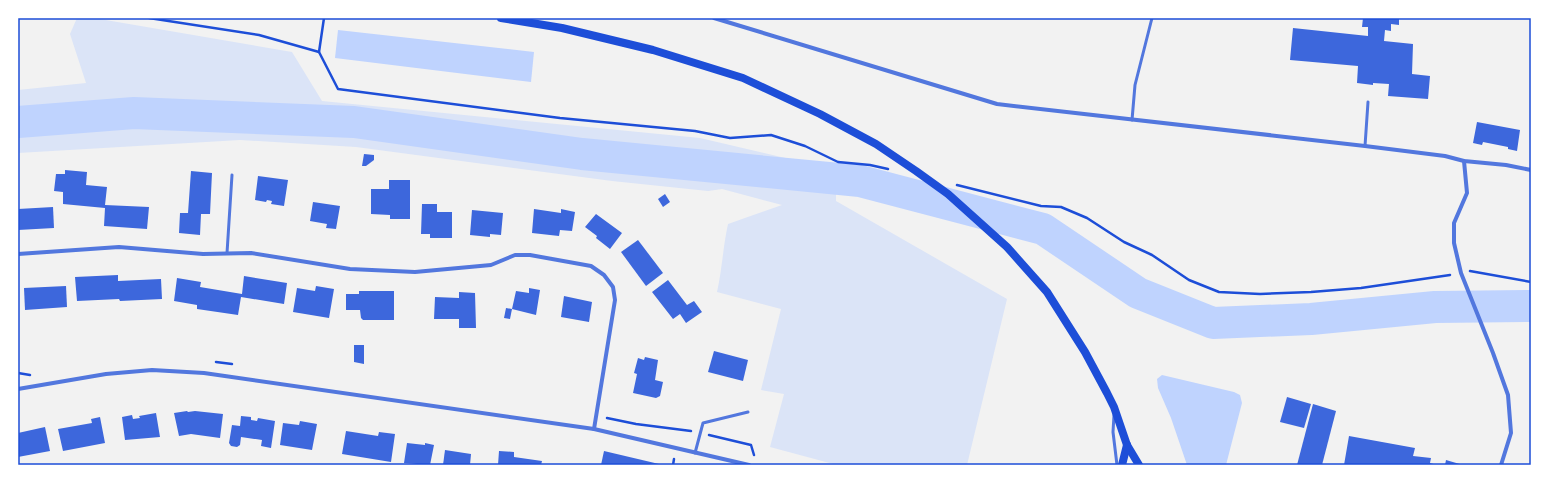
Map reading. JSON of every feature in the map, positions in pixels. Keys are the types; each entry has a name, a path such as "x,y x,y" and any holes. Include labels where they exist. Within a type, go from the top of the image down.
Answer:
{"main road":[{"path":"501,18 562,28 653,50 743,78 820,114 876,144 948,194 1007,247 1047,292 1085,352 1114,407 1127,445 1139,465"},
{"path":"1122,465 1127,445"}],"street":[{"path":"714,18 998,104 1365,146 1445,156 1464,161 1506,165 1531,170"},
{"path":"1464,161 1467,193 1454,223 1454,243 1461,273 1508,395 1511,433 1501,465"},
{"path":"18,254 119,247 203,254 251,253 350,269 415,272 491,265 515,255 530,255 591,266 604,275 613,287 615,300 594,429"},
{"path":"18,389 106,374 159,370 204,373 594,429 749,465"}],"lane":[{"path":"1132,120 1135,85 1152,18"},
{"path":"1365,146 1368,102"},
{"path":"226,253 232,175"},
{"path":"1114,407 1113,432 1117,465"},
{"path":"695,453 703,422 748,412"}],"path":[{"path":"150,18 259,35 319,52"},
{"path":"324,18 319,52 338,89 560,118 695,131 730,138 770,135 805,146 838,162 870,165 892,170"},
{"path":"951,183 1041,206 1061,207 1087,218 1124,242 1152,255 1189,280 1219,292 1260,294 1311,292 1368,287 1461,273 1468,270 1531,282"}],"shaded area":[{"path":"77,18 94,18 292,52 322,101 700,138 836,170 836,201 1007,299 967,465 837,465 770,447 784,394 761,390 781,309 717,292 728,224 782,205 722,189 708,191 612,181 356,147 240,140 18,153 18,90 86,83 70,34"}],"water":[{"path":"338,30 534,52 531,82 335,58"},
{"path":"1162,375 1234,392 1240,395 1242,403 1226,465 1187,465 1171,418 1158,388 1157,379"}],"building":[{"path":"1363,18 1399,18 1399,25 1391,24 1391,31 1385,30 1384,41 1413,44 1412,74 1430,76 1428,99 1388,96 1389,84 1373,83 1373,85 1357,83 1358,66 1290,60 1293,28 1368,36 1368,27 1362,27"},
{"path":"1477,122 1520,130 1517,151 1508,149 1508,147 1483,142 1482,145 1473,143"},
{"path":"364,154 374,155 374,160 366,166 362,166"},
{"path":"65,170 87,172 86,185 107,187 105,205 149,207 147,229 104,226 105,208 63,204 63,192 54,191 56,174 65,174"},
{"path":"191,171 212,173 210,214 201,214 200,235 179,233 180,213 188,213"},
{"path":"258,176 288,180 284,206 271,204 272,201 267,200 266,202 255,200"},
{"path":"389,180 410,180 410,219 390,219 390,215 371,214 371,189 389,189"},
{"path":"665,194 670,202 663,207 658,199"},
{"path":"313,202 340,206 336,229 326,228 327,224 310,221"},
{"path":"422,204 437,204 437,212 452,212 452,238 430,238 430,234 421,234"},
{"path":"53,207 54,228 18,230 18,209"},
{"path":"534,209 561,213 561,209 575,212 572,231 560,230 559,236 532,233"},
{"path":"472,210 503,213 501,235 490,234 490,237 470,235"},
{"path":"596,214 622,233 610,249 585,227"},
{"path":"638,240 663,273 646,286 621,252"},
{"path":"118,275 118,281 161,279 162,299 77,301 75,277"},
{"path":"244,276 287,283 284,304 241,297 238,315 197,309 197,305 174,301 177,278 201,282 200,287 242,294"},
{"path":"668,280 687,305 694,301 702,312 686,323 680,314 673,319 652,292"},
{"path":"66,286 67,307 25,310 24,288"},
{"path":"316,286 334,289 329,318 293,312 297,288 315,291"},
{"path":"529,288 540,290 536,315 512,309 516,291 529,293"},
{"path":"359,291 394,291 394,320 363,320 361,318 360,310 346,310 346,294 359,294"},
{"path":"459,292 475,293 476,328 459,328 459,319 434,319 435,297 459,298"},
{"path":"564,296 592,302 589,322 561,317"},
{"path":"506,308 512,309 510,319 504,318"},
{"path":"354,345 364,345 364,364 354,362"},
{"path":"714,351 748,360 743,381 708,372"},
{"path":"645,357 658,360 655,380 663,382 660,396 656,398 633,393 637,374 634,373 638,358 644,360"},
{"path":"1287,397 1311,404 1304,428 1280,422"},
{"path":"1313,404 1336,411 1322,465 1297,465"},
{"path":"187,411 223,414 220,438 191,434 179,436 174,413"},
{"path":"156,413 160,437 125,440 122,417 132,415 133,419 140,418 139,416"},
{"path":"241,416 251,417 251,420 257,421 258,418 275,421 271,448 261,446 262,440 241,437 240,445 237,447 231,446 229,443 232,425 240,426"},
{"path":"100,417 105,443 63,451 58,429 92,423 91,419"},
{"path":"300,421 317,424 312,450 280,445 283,423 299,425"},
{"path":"45,427 50,451 18,457 18,433"},
{"path":"346,431 378,436 379,432 395,434 391,462 342,454"},
{"path":"1349,436 1415,448 1413,456 1431,458 1430,463 1437,465 1344,465"},
{"path":"407,443 425,445 425,443 434,445 430,465 404,463"},
{"path":"445,450 471,454 470,465 443,465"},
{"path":"499,451 514,452 514,457 542,461 541,465 498,465"},
{"path":"604,451 659,464 659,465 601,465"},
{"path":"1446,460 1463,465 1445,465"}],"waterway":[{"path":"18,122 134,113 354,122 582,154 860,181 1043,229 1138,293 1213,323 1311,319 1435,307 1531,306"}]}
